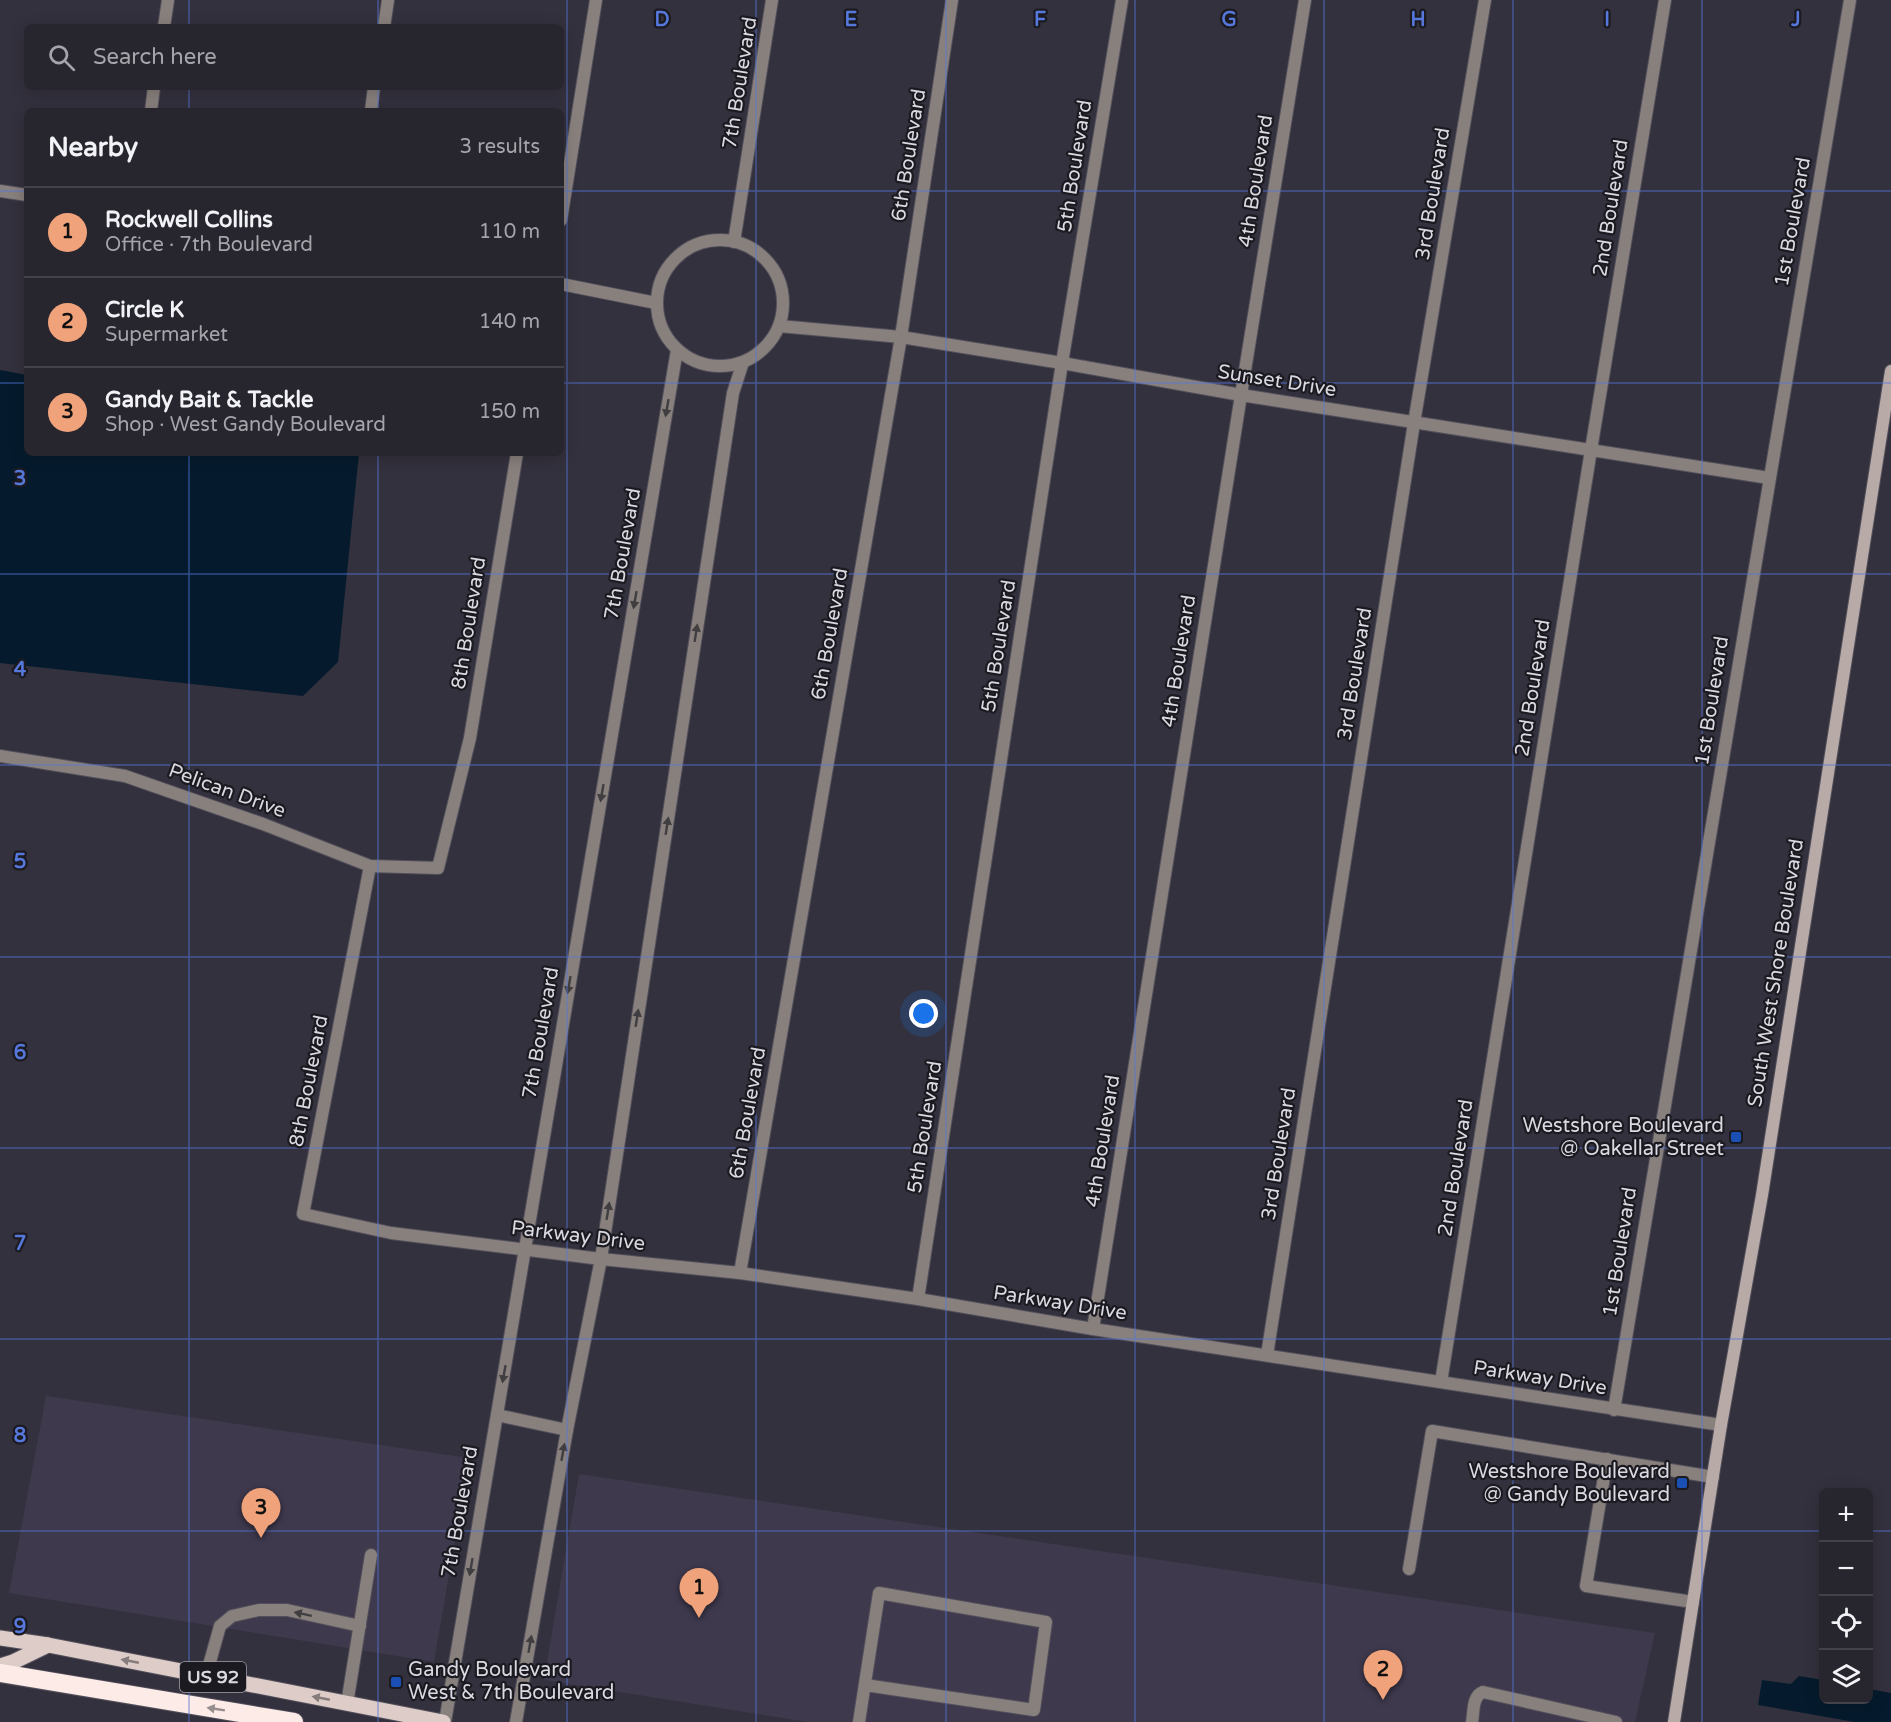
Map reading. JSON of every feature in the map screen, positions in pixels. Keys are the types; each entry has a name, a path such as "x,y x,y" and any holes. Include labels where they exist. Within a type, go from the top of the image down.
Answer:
{"highway":[{"path":"0,1673 294,1722"}],"main road":[{"name":"US 92","path":"0,1638 48,1645 444,1722"},
{"path":"0,1666 48,1645"}],"street":[{"path":"164,24 168,0"},
{"path":"384,24 388,0"},
{"path":"564,201 596,0"},
{"name":"7th Boulevard","path":"734,242 772,0"},
{"name":"6th Boulevard","path":"740,1273 901,337 952,0"},
{"name":"5th Boulevard","path":"918,1299 1062,363 1122,0"},
{"name":"4th Boulevard","path":"1093,1329 1305,0"},
{"name":"3rd Boulevard","path":"1267,1355 1414,423 1485,0"},
{"name":"2nd Boulevard","path":"1441,1382 1665,0"},
{"name":"1st Boulevard","path":"1614,1410 1850,0"},
{"path":"150,108 154,90"},
{"path":"371,108 374,90"},
{"path":"0,191 24,195"},
{"path":"718,240 734,242 749,247 762,256 771,268 779,280 783,296 783,310 779,326 771,341 759,354 743,362 726,366 708,366 692,360 677,350 666,336 658,320 656,303 658,287 664,272 681,254 703,242 718,240"},
{"path":"564,285 656,303"},
{"name":"Sunset Drive","path":"779,326 901,337 1241,395 1769,478"},
{"name":"7th Boulevard","path":"444,1722 677,350"},
{"path":"516,1722 567,1430 601,1259 733,393 743,362"},
{"name":"South West Shore Boulevard","path":"1674,1722 1721,1425 1762,1195 1887,414 1891,371"},
{"name":"8th Boulevard","path":"438,868 470,738 517,456"},
{"name":"Pelican Drive","path":"0,756 125,776 263,824 370,866 438,868"},
{"name":"8th Boulevard","path":"370,866 303,1214 391,1233"},
{"name":"Parkway Drive","path":"391,1233 601,1259 740,1273 1721,1425"},
{"path":"497,1415 567,1430"},
{"path":"1409,1569 1432,1431 1713,1477"},
{"path":"1607,1459 1586,1586 1693,1602"},
{"path":"347,1704 371,1555"},
{"path":"859,1722 879,1593 1046,1622 1034,1710 865,1685"},
{"path":"206,1676 220,1626 232,1616 259,1610 287,1610 360,1626"},
{"path":"1472,1722 1476,1698 1483,1692 1616,1722"}],"shaded area":[{"path":"46,1396 469,1458 434,1662 9,1593"},
{"path":"579,1474 1655,1633 1635,1722 808,1722 544,1680"}],"water":[{"path":"0,370 24,374 24,456 359,456 338,662 303,696 0,663"},
{"path":"1799,1676 1819,1679 1819,1704 1873,1704 1873,1690 1891,1693 1891,1722 1855,1722 1758,1705 1762,1680 1791,1684"}],"place":[{"name":"Westshore Boulevard @ Oakellar Street","path":"1736,1137"},
{"name":"Westshore Boulevard @ Gandy Boulevard","path":"1682,1483"},
{"name":"Gandy Bait & Tackle","path":"261,1538"},
{"name":"Rockwell Collins","path":"699,1618"},
{"name":"Gandy Boulevard West & 7th Boulevard","path":"396,1682"},
{"name":"Circle K","path":"1383,1700"}]}
